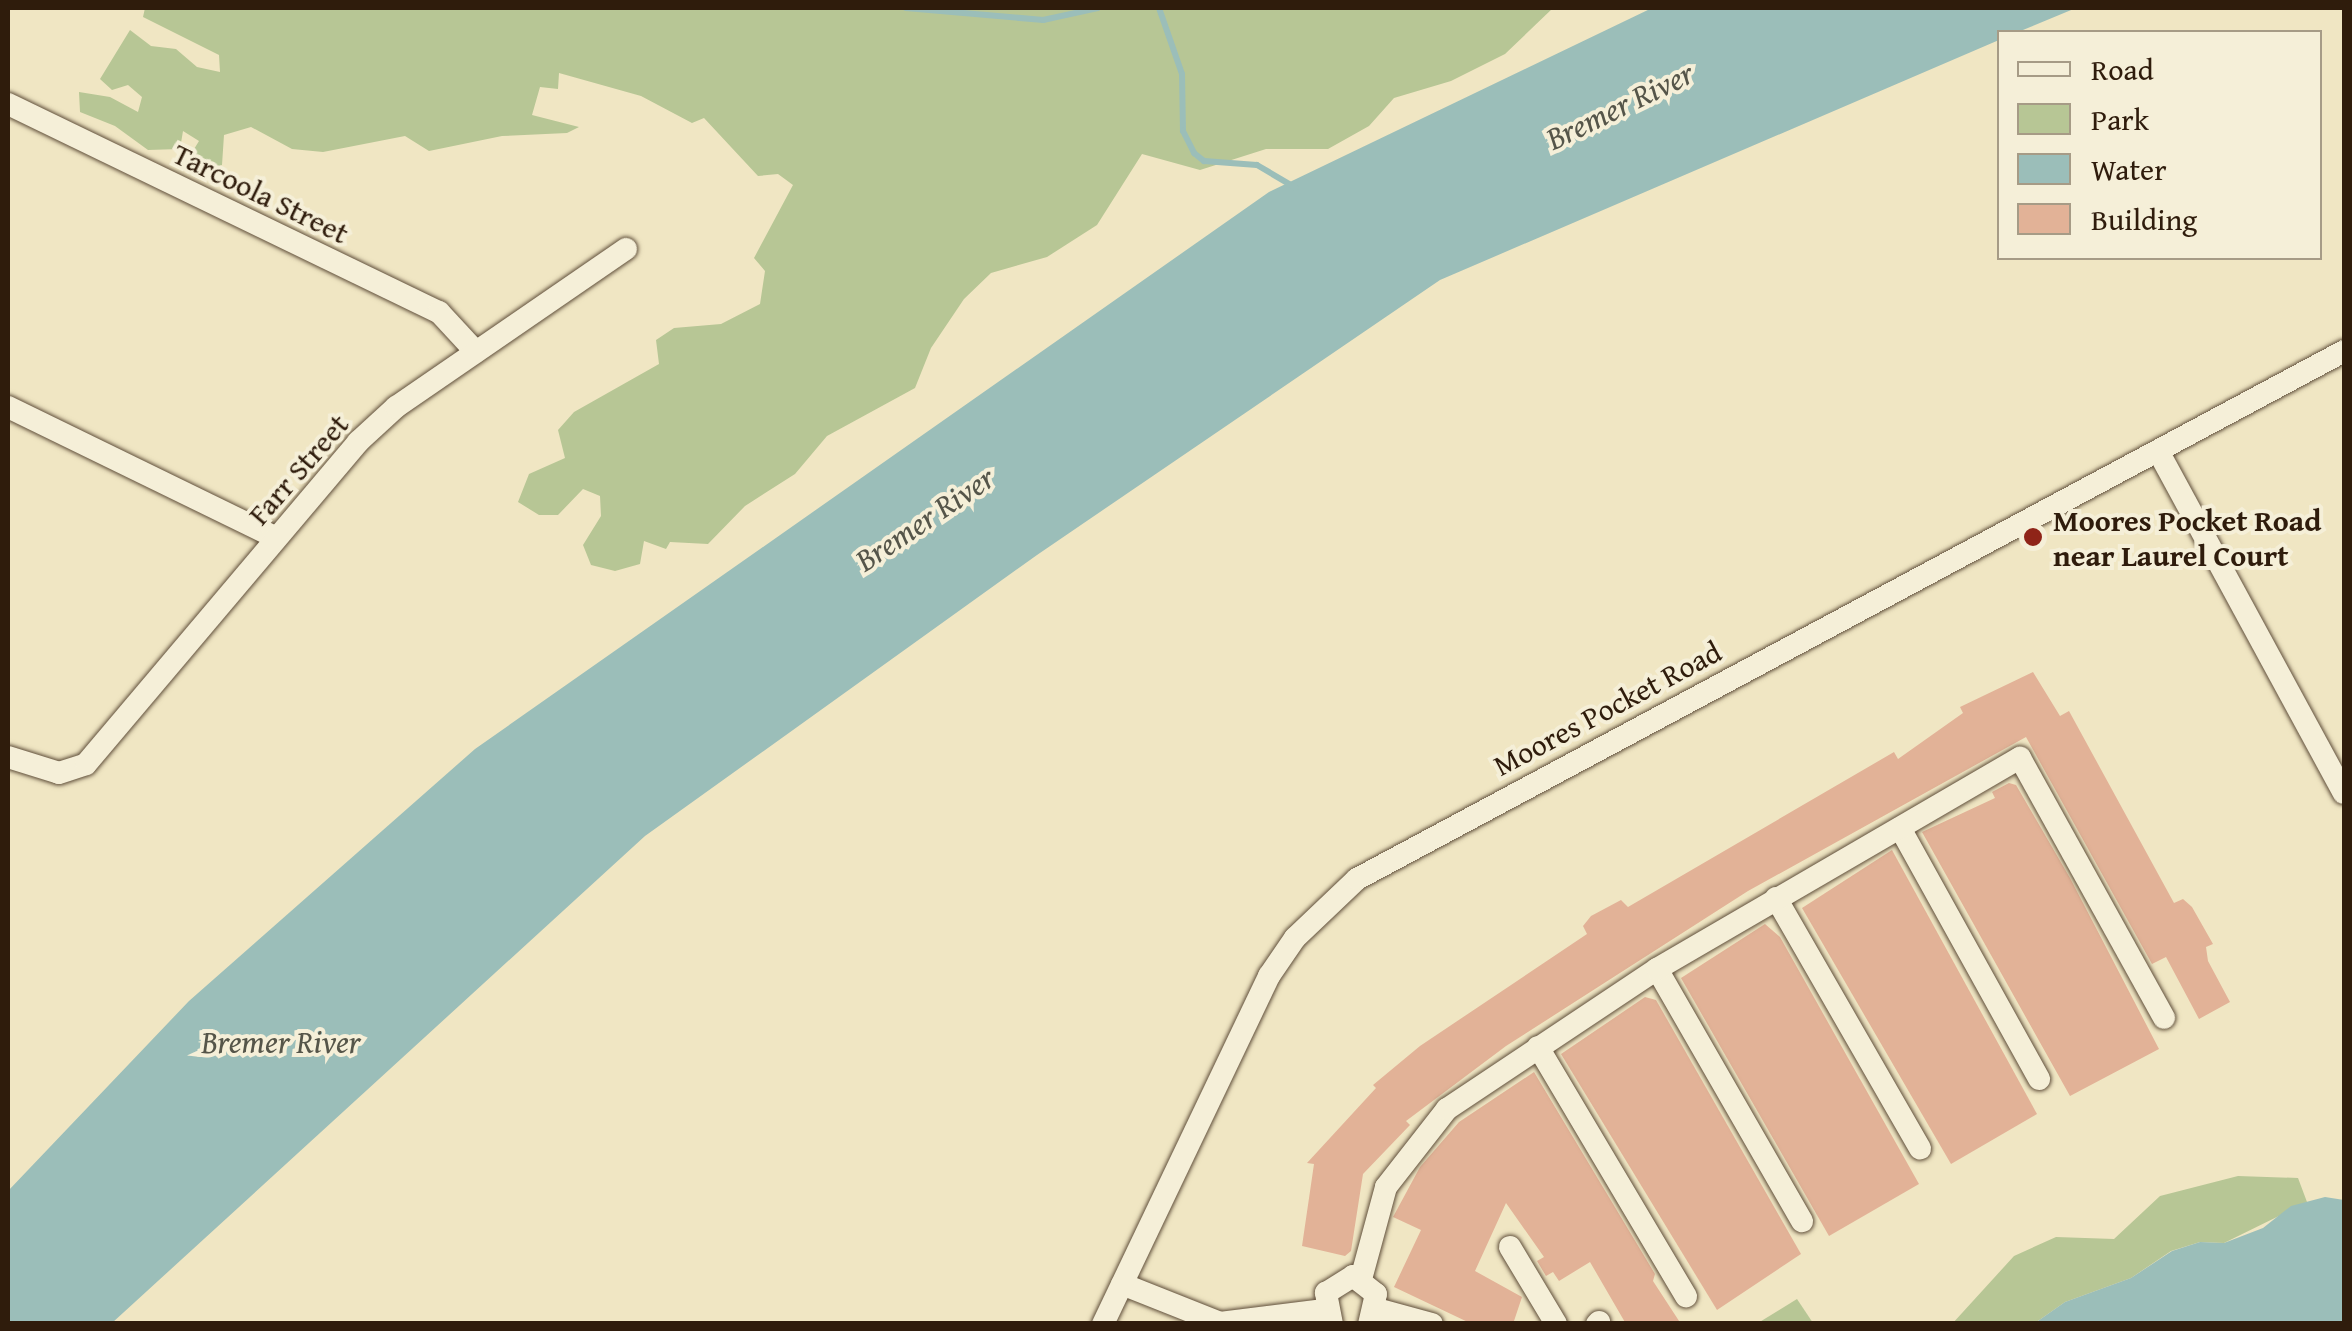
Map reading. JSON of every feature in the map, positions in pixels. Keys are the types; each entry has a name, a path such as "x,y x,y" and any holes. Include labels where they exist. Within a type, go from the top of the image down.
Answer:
{"street":[{"name":"Tarcoola Street","path":"8,104 440,312 476,352"},
{"name":"Farr Street","path":"8,758 59,774 86,764 358,442 476,352 626,249"},
{"name":"Moores Pocket Road","path":"1103,1324 1269,976 1295,938 1357,879 2344,351"},
{"path":"8,408 276,538"},
{"path":"2158,450 2344,793"},
{"path":"1361,1278 1380,1200 1404,1159 1447,1109 1657,969 2020,758 2164,1018"},
{"path":"1900,828 2039,1078"},
{"path":"1776,898 1920,1148"},
{"path":"1657,969 1802,1220"},
{"path":"1538,1048 1686,1296"},
{"path":"1510,1247 1556,1324"},
{"path":"1122,1284 1220,1323 1328,1316 1333,1283 1361,1278"},
{"path":"1361,1278 1374,1290 1373,1316 1432,1324"}],"green space":[{"path":"145,8 1553,8 1505,54 1451,81 1394,98 1369,126 1328,149 1266,149 1200,170 1142,154 1097,225 1047,257 991,273 964,299 931,348 915,388 827,436 795,474 745,506 708,544 670,542 666,549 644,541 640,564 615,571 591,565 583,545 601,516 600,496 583,489 558,515 539,515 518,502 529,474 565,458 558,430 574,412 659,364 656,340 674,328 721,324 760,304 765,271 754,258 793,185 778,174 758,176 704,118 692,123 641,96 559,73 558,89 540,87 532,115 579,127 567,133 502,136 429,151 405,136 323,152 292,149 251,127 224,135 222,165 201,172 188,159 199,141 183,131 180,149 148,150 115,126 80,112 79,92 110,97 138,112 142,97 128,85 112,90 100,79 130,30 151,46 176,49 197,67 220,72 219,55 143,17"},
{"path":"2238,1176 2298,1178 2307,1202 2224,1243 2200,1242 2171,1251 2131,1278 2065,1302 2035,1323 1952,1324 2014,1256 2056,1237 2114,1239 2160,1196"},
{"path":"1797,1299 1813,1323 1758,1323"}],"water":[{"name":"Bremer River","path":"1652,8 2076,8 2023,30 1997,30 1997,41 1440,280 1037,555 645,836 112,1323 8,1323 8,1191 189,1001 475,749 1269,192"},
{"path":"2325,1197 2344,1200 2344,1323 2035,1323 2065,1302 2131,1278 2172,1251 2200,1242 2224,1243 2263,1228 2291,1206"}],"building":[{"path":"2033,672 2060,716 2069,711 2174,903 2183,899 2192,907 2213,944 2206,947 2208,961 2230,1002 2199,1019 2166,957 2152,964 2026,737 1748,891 1506,1046 1406,1121 1410,1125 1363,1174 1351,1251 1345,1256 1302,1246 1314,1164 1307,1163 1376,1088 1373,1085 1420,1046 1587,934 1583,926 1591,916 1621,900 1628,907 1894,752 1898,759 1963,713 1960,707"},
{"path":"2009,783 2016,785 2070,878 2159,1049 2070,1096 1922,832 1995,798 1992,792"},
{"path":"1892,850 2037,1114 1951,1164 1802,908"},
{"path":"1765,924 1780,937 1919,1184 1829,1236 1681,978"},
{"path":"1645,997 1656,1000 1801,1254 1717,1310 1561,1054"},
{"path":"1534,1072 1681,1324 1626,1324 1590,1262 1559,1281 1553,1272 1546,1276 1537,1261 1544,1257 1506,1203 1475,1271 1522,1297 1513,1324 1472,1324 1394,1287 1421,1230 1393,1217 1420,1167 1459,1122"}],"waterway":[{"path":"906,8 1043,20 1098,8"},
{"path":"1159,8 1182,74 1183,131 1194,153 1204,161 1257,165 1296,188"}],"place":[{"name":"Moores Pocket Road near Laurel Court","path":"2033,537"}]}
